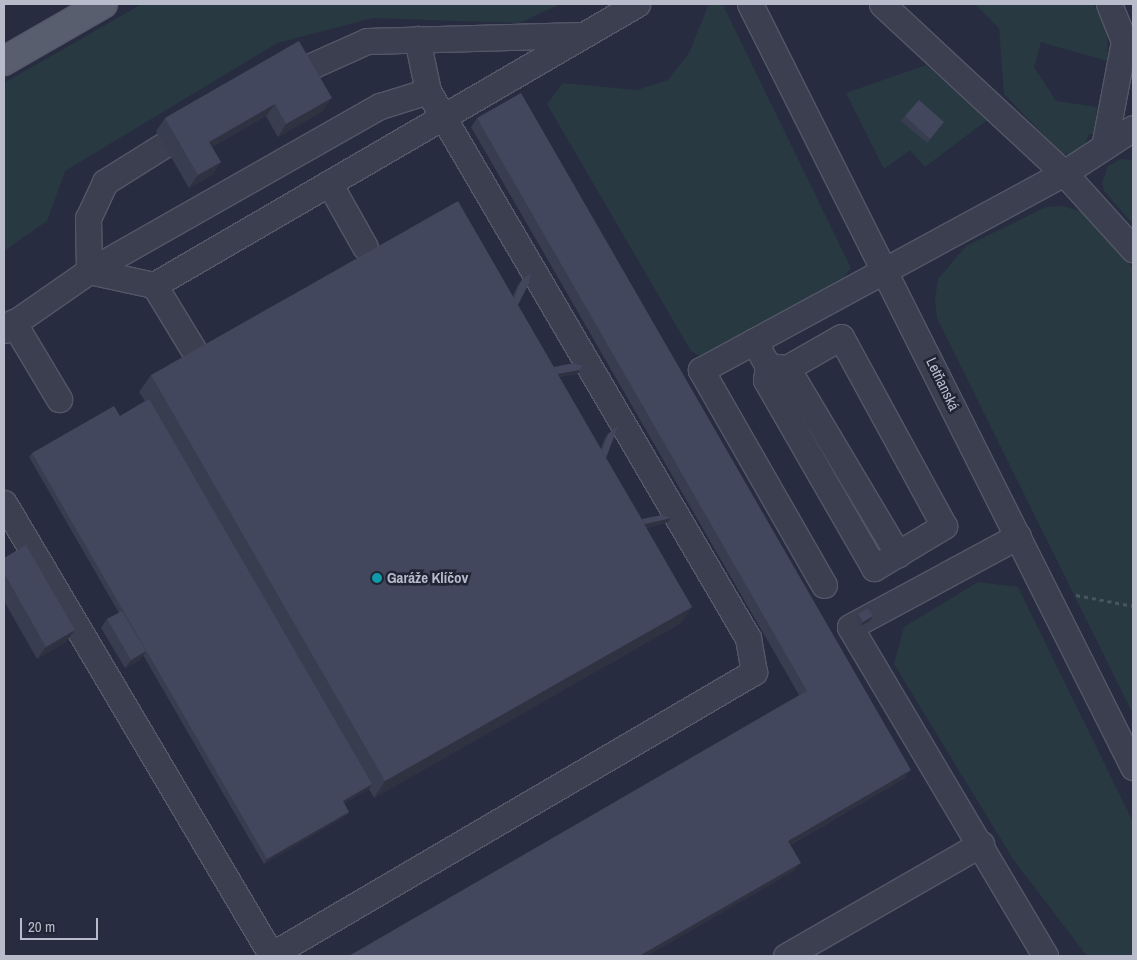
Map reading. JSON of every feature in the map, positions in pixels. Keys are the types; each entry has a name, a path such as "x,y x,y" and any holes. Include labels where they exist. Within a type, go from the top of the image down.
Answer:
{"main road":[{"path":"4,61 103,4"}],"street":[{"path":"89,271 154,285 637,4"},
{"name":"Letňanská","path":"750,4 885,268 1133,767"},
{"path":"882,4 1064,173 1133,250"},
{"path":"1104,147 1124,41 1109,4"},
{"path":"300,71 366,41 583,35"},
{"path":"4,503 272,956 754,672 748,638 428,91 417,39"},
{"path":"59,399 8,326 89,271 380,106 428,91"},
{"path":"824,585 701,370 885,268 1064,173 1133,128"},
{"path":"89,271 88,218 105,182 164,145"},
{"path":"329,183 365,247"},
{"path":"154,285 193,349"},
{"path":"754,340 778,367 898,554 944,526 841,337 778,367"},
{"path":"1018,536 850,626 981,844 1045,956"},
{"path":"786,956 981,844"}],"path":[{"path":"1068,593 1133,606"}],"shaded area":[{"path":"142,4 561,4 519,23 373,18 277,43 65,171 47,221 4,251 4,83"},
{"path":"709,4 723,5 851,268 843,278 699,356 691,351 547,104 563,83 637,90 668,80 689,53"},
{"path":"975,4 1093,4 1108,30 1107,61 1041,42 1034,67 1056,101 1097,107 1094,134 1089,134 1084,146 1071,155 1062,154 1004,94 999,28"},
{"path":"926,65 987,120 925,167 910,150 884,169 846,93"},
{"path":"1121,159 1133,160 1133,224 1104,191 1102,182 1108,166"},
{"path":"1063,206 1082,212 1133,268 1133,714 937,318 935,301 938,279 966,246 1046,207"},
{"path":"978,582 1018,587 1133,822 1133,956 1087,956 1013,859 894,664 904,627"}],"building":[{"path":"299,41 332,98 286,124 275,104 209,142 221,162 198,175 165,118"},
{"path":"521,93 911,770 788,841 801,863 639,956 349,956 807,691 477,118"},
{"path":"919,100 944,122 930,139 905,116"},
{"name":"Garáže Klíčov","path":"458,201 692,607 385,781 151,375"},
{"path":"531,273 529,283 518,305 514,298 521,281"},
{"path":"574,363 583,366 580,370 557,374 554,367"},
{"path":"149,399 372,784 343,801 349,812 267,859 32,453 114,406 120,416"},
{"path":"618,426 606,458 602,450 608,434"},
{"path":"662,515 671,518 644,524 642,519"},
{"path":"26,545 75,630 46,647 4,573 4,558"},
{"path":"868,608 873,616 863,622 858,614"},
{"path":"122,611 146,651 131,660 107,619"}],"place":[{"name":"Garáže Klíčov","path":"377,578"}]}
